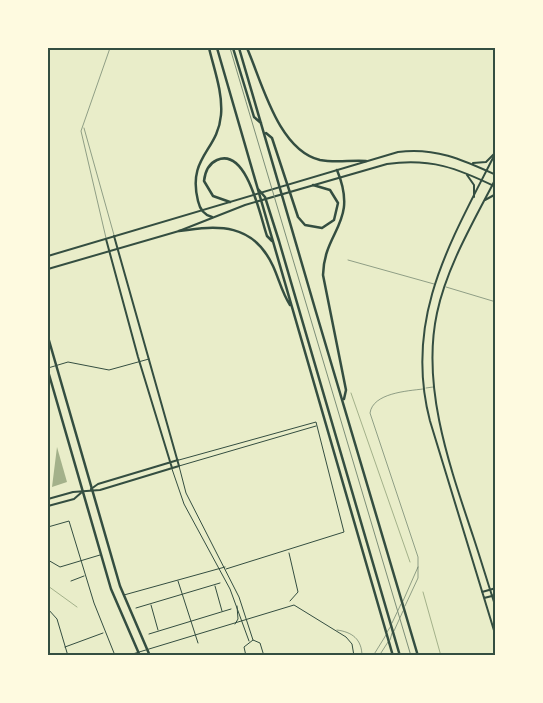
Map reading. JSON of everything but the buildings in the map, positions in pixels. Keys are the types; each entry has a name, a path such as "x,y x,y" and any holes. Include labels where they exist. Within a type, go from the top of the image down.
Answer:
{"main road":[{"path":"209,48 220,98 221,117 216,134 202,158 196,174 195,189 201,210 212,217"},
{"path":"217,48 393,656"},
{"path":"233,48 254,116 262,124"},
{"path":"240,48 418,656"},
{"path":"247,48 281,127 295,147 318,160 366,161"},
{"path":"265,132 272,138 298,217 305,225 322,228 334,220 338,203 330,190 313,185"},
{"path":"230,202 213,196 204,181 207,169 214,162 222,158 231,158 244,169 267,236 274,242"},
{"path":"337,170 344,194 344,215 325,256 322,274 346,390 343,400"},
{"path":"257,187 265,196 282,251 400,656"},
{"path":"179,231 217,226 235,230 251,238 268,258 292,308"},
{"path":"48,337 123,596 150,656"},
{"path":"48,370 82,492 114,596 140,656"}],"street":[{"path":"48,256 398,152 421,150 445,154 471,163 496,176 444,287 433,335 434,387 458,490 496,608"},
{"path":"471,163 483,164 495,152"},
{"path":"495,152 434,284 423,333 424,389 430,421 496,637"},
{"path":"48,269 179,231 245,205 340,176 387,164 409,161 442,164 496,187"},
{"path":"466,173 474,185 474,197"},
{"path":"485,200 496,194"},
{"path":"114,236 186,493 226,568 253,640"},
{"path":"106,239 139,362 184,504 221,568 233,595 249,641"},
{"path":"48,370 68,362 106,370 149,359"},
{"path":"48,499 82,492 98,484 170,462 316,422 344,532 226,568 123,596"},
{"path":"91,489 100,490 317,426"},
{"path":"48,506 74,499 82,492"},
{"path":"48,527 68,521 104,633 114,653"},
{"path":"289,553 298,592 290,602"},
{"path":"48,560 60,567 101,555"},
{"path":"70,580 85,576"},
{"path":"178,580 198,643"},
{"path":"136,608 220,583"},
{"path":"215,585 223,611"},
{"path":"482,592 496,588"},
{"path":"484,598 496,594"},
{"path":"233,595 238,610 238,619 234,624"},
{"path":"150,604 158,631"},
{"path":"126,656 294,606 349,640 353,647 354,656"},
{"path":"48,609 57,619 68,656"},
{"path":"149,634 231,609"},
{"path":"65,647 104,633"},
{"path":"246,656 244,647 249,641 253,640 260,643 264,656"}],"lane":[{"path":"106,239 81,136 110,48"},
{"path":"83,126 86,131 114,236"},
{"path":"348,260 434,284"},
{"path":"444,287 496,302"},
{"path":"379,656 390,639 416,583 419,566 417,553 370,416 371,406 380,399 434,387"},
{"path":"373,656 391,625 419,566"},
{"path":"334,630 348,632 356,637 361,645 362,656"}],"shaded area":[{"path":"57,447 67,482 52,487"}],"waterway":[{"path":"351,393 410,562"},
{"path":"48,586 77,607"},
{"path":"423,592 441,656"}],"railway":[{"path":"230,48 411,656"}]}
